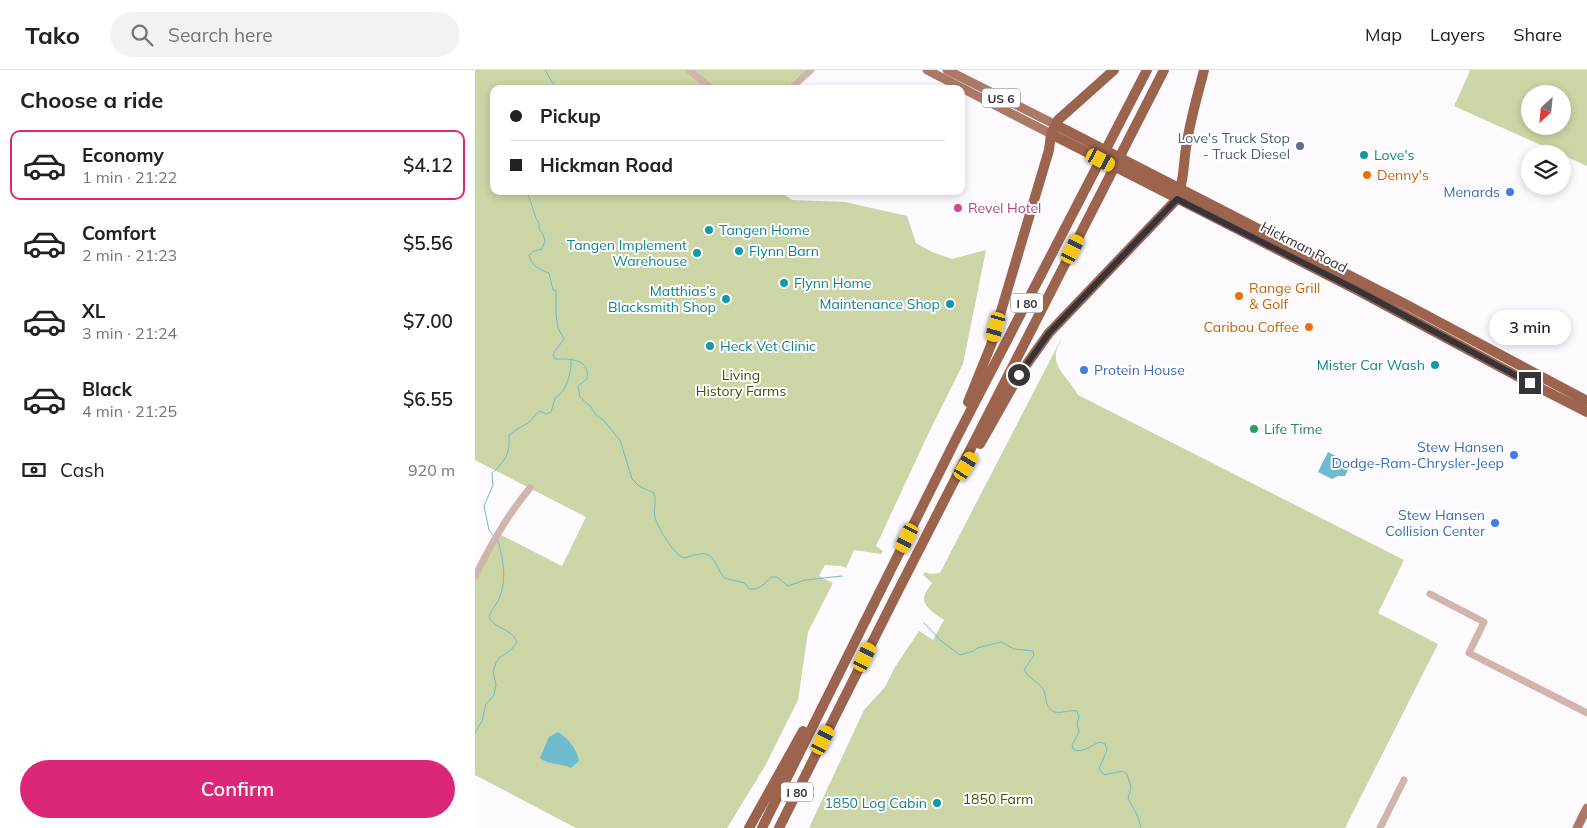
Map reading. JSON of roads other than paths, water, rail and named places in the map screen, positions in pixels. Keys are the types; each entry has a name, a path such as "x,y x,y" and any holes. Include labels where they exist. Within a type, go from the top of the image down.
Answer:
{"highway":[{"path":"958,435 962,417 991,345 1049,150 1053,129 1115,70"},
{"name":"I 80","path":"762,828 958,435 1147,70"},
{"name":"I 80","path":"779,828 937,513 1164,70"},
{"path":"937,513 976,451 1019,375 1049,333 1179,194 1189,129 1204,70"},
{"name":"Hickman Road","path":"1053,129 1447,337 1587,401"},
{"name":"Hickman Road","path":"1179,194 1405,304 1587,412"},
{"path":"749,828 807,725 834,684"},
{"path":"785,828 815,756"}],"main road":[{"name":"Hickman Road","path":"927,70 959,85"},
{"name":"Hickman Road","path":"947,70 1053,129"},
{"name":"Hickman Road","path":"965,88 1053,129"},
{"path":"1577,828 1587,808"}],"street":[{"path":"689,70 706,85"},
{"path":"794,85 811,70"},
{"path":"475,576 497,533 509,514 530,488"},
{"path":"1430,594 1484,622 1469,653 1587,713"},
{"path":"1380,828 1404,780"}],"water":[{"path":"1328,452 1351,464 1345,476 1338,476 1332,479 1318,472"},
{"path":"558,732 572,745 578,757 579,761 571,768 547,762 540,758 549,737"}],"waterway":[{"path":"545,70 554,85"},
{"path":"528,195 539,223 539,229 545,241 542,249 534,251 529,255 536,267 549,273 553,290 556,290 558,328 564,339 553,354 555,359 578,361 585,367 587,379 578,386 580,397 620,440 632,479 639,486 654,493 656,522 671,547 684,558 701,554 710,556 724,578 745,583 749,589 759,587 771,577 777,577 788,586 805,580 842,576"},
{"path":"493,535 489,530 484,506 493,485 492,473 501,464 508,452 509,435 530,422 540,411 546,414 551,412 555,398 562,392 567,382 571,360"},
{"path":"475,733 482,721 486,704 494,695 496,685 493,671 496,663 517,642 515,637 495,624 489,617 499,599 504,576 503,561 498,541"},
{"path":"924,623 940,640 960,655 974,651 977,648 1001,642 1014,649 1033,651 1034,655 1024,670 1043,689 1050,709 1056,712 1077,711 1079,732 1072,745 1074,750 1084,750 1100,742 1105,744 1107,750 1099,769 1104,775 1122,771 1127,774 1131,787 1128,798 1138,817 1141,828"}],"place":[{"name":"Love's Truck Stop - Truck Diesel","path":"1300,146"},
{"name":"Love's","path":"1364,155"},
{"name":"Denny's","path":"1367,175"},
{"name":"Menards","path":"1510,192"},
{"name":"Revel Hotel","path":"958,208"},
{"name":"Tangen Home","path":"709,230"},
{"name":"Flynn Barn","path":"739,251"},
{"name":"Tangen Implement Warehouse","path":"697,253"},
{"name":"Flynn Home","path":"784,283"},
{"name":"Range Grill & Golf","path":"1239,296"},
{"name":"Matthias’s Blacksmith Shop","path":"726,299"},
{"name":"Maintenance Shop","path":"950,304"},
{"name":"Caribou Coffee","path":"1309,327"},
{"name":"Heck Vet Clinic","path":"710,346"},
{"name":"Mister Car Wash","path":"1435,365"},
{"name":"Protein House","path":"1084,370"},
{"name":"Life Time","path":"1254,429"},
{"name":"Stew Hansen Dodge-Ram-Chrysler-Jeep","path":"1514,455"},
{"name":"Stew Hansen Collision Center","path":"1495,523"},
{"name":"1850 Log Cabin","path":"937,803"}],"park label":[{"name":"Living History Farms","path":"741,384"},
{"name":"1850 Farm","path":"998,799"}]}
